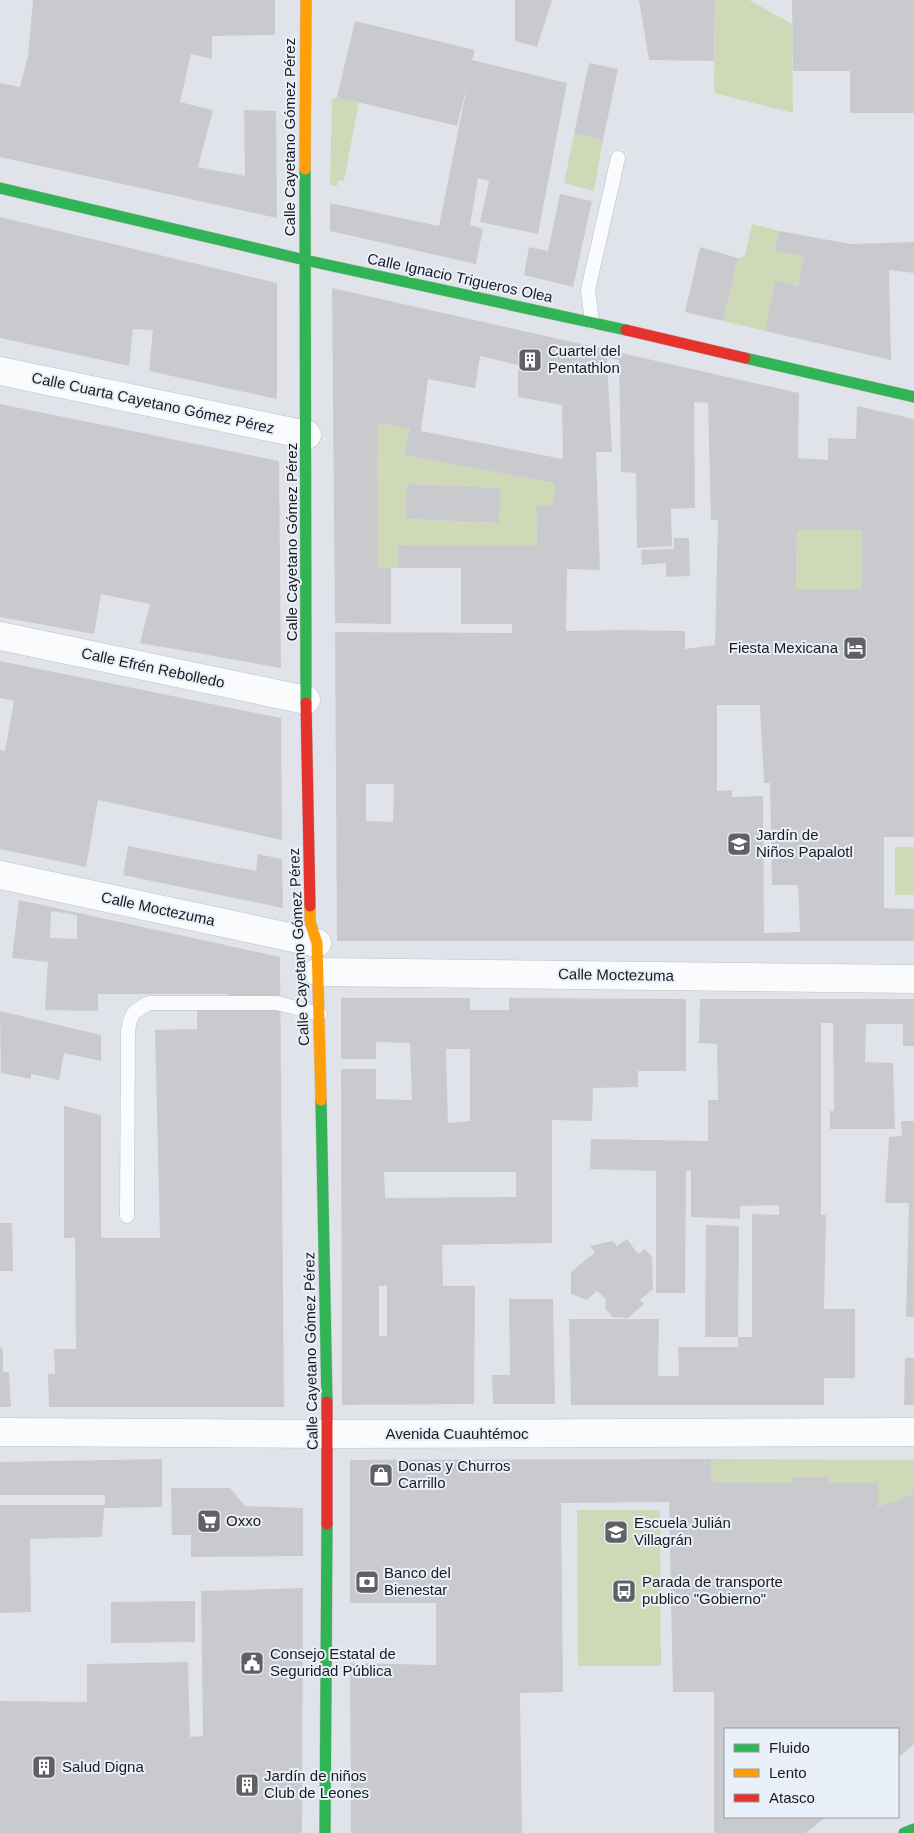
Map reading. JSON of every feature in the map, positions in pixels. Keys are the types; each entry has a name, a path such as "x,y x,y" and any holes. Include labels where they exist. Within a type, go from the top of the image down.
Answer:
{"main road":[{"name":"Calle Cayetano Gómez Pérez","path":"306,0 306,700 310,922 317,943 320,1014 328,1434 325,1833"},
{"name":"Calle Ignacio Trigueros Olea","path":"0,188 305,260 592,322 914,397"},
{"path":"904,1833 914,1829"}],"street":[{"name":"Calle Cuarta Cayetano Gómez Pérez","path":"0,371 307,435"},
{"name":"Calle Efrén Rebolledo","path":"0,636 306,700"},
{"name":"Calle Moctezuma","path":"0,874 317,943"},
{"name":"Calle Moctezuma","path":"318,972 914,979"},
{"name":"Avenida Cuauhtémoc","path":"0,1432 328,1434 914,1432"}],"lane":[{"path":"592,322 588,290 618,158"},
{"path":"127,1216 128,1031 130,1018 138,1008 150,1003 277,1003 320,1014"}],"green space":[{"path":"715,0 749,0 792,24 793,113 714,93"},
{"path":"337,97 359,102 344,181 339,180 337,186 330,185 332,100"},
{"path":"574,134 603,140 594,191 564,183"},
{"path":"752,224 779,231 774,251 804,256 798,286 775,282 765,331 723,321 738,258 745,256"},
{"path":"377,423 410,429 405,455 555,483 553,506 536,506 537,546 399,545 398,568 378,568","holes":["407,484 500,488 498,523 405,519"]},
{"path":"797,530 862,530 862,589 796,589"},
{"path":"895,847 914,847 914,895 895,895"},
{"path":"711,1459 914,1460 914,1493 878,1507 878,1483 829,1483 828,1477 792,1477 791,1483 711,1482"},
{"path":"577,1510 660,1510 661,1666 578,1666"}],"building":[{"path":"33,0 275,0 275,35 212,36 212,59 191,54 180,102 213,110 198,167 245,176 244,110 276,111 277,218 0,157 0,83 20,87 28,56"},
{"path":"515,0 552,0 537,47 515,41"},
{"path":"639,0 715,0 714,61 649,60"},
{"path":"792,0 914,0 914,113 850,113 850,71 793,71"},
{"path":"355,21 475,50 472,60 567,83 538,234 480,222 489,181 478,178 470,225 483,229 476,264 330,231 330,203 439,226 468,82 457,126 337,97"},
{"path":"589,63 618,69 603,140 574,134"},
{"path":"560,194 592,201 573,287 524,275 529,247 548,251"},
{"path":"0,217 277,283 277,399 149,371 153,330 133,329 129,366 0,338"},
{"path":"779,231 851,244 914,242 914,273 889,270 891,360 765,331 775,281 798,286 804,256 774,251"},
{"path":"700,247 738,258 723,321 685,312"},
{"path":"332,288 799,393 798,458 828,460 828,438 856,439 857,406 914,419 914,837 884,837 884,908 914,909 914,941 337,941 335,632 512,633 512,624 461,624 461,568 398,568 398,545 537,546 536,506 553,506 555,483 404,455 410,429 377,423 378,568 391,568 391,624 335,623","holes":["480,356 518,365 518,397 562,405 563,459 421,431 428,379 475,388","607,358 619,360 621,472 636,473 637,548 672,546 671,509 695,508 694,402 708,403 711,520 718,520 715,645 685,649 685,631 566,631 567,569 600,570 596,452 612,452","797,530 862,530 862,589 796,589","717,705 760,705 764,783 770,783 772,885 798,885 800,932 764,933 763,796 732,797 732,790 717,791","366,784 394,784 393,822 366,821"]},
{"path":"0,404 279,461 281,668 140,643 150,604 101,594 94,634 0,617"},
{"path":"407,484 500,488 499,523 405,519"},
{"path":"674,538 689,538 690,576 666,577 666,563 642,565 641,550 674,549"},
{"path":"0,661 281,718 282,840 98,800 86,867 0,849 0,750 5,751 14,701 0,698"},
{"path":"128,846 256,871 258,854 282,859 283,908 123,875"},
{"path":"19,900 280,957 284,1407 49,1407 48,1374 55,1374 54,1349 76,1349 75,1238 64,1238 64,1106 101,1115 101,1238 160,1238 155,1030 197,1029 197,1010 228,1009 228,994 98,994 98,1011 45,1010 48,962 12,958","holes":["51,911 77,915 77,939 50,938"]},
{"path":"341,998 470,998 470,1010 509,1010 509,998 686,999 686,1071 638,1071 638,1087 593,1088 592,1121 552,1120 552,1243 442,1245 443,1286 475,1286 474,1404 342,1405 341,1069 376,1069 376,1099 412,1100 410,1043 376,1042 376,1059 341,1059","holes":["446,1049 470,1049 470,1121 448,1123","384,1172 516,1172 516,1197 385,1198","379,1286 387,1286 387,1336 379,1336"]},
{"path":"700,999 914,999 914,1046 903,1046 903,1024 866,1024 865,1062 893,1063 895,1129 830,1129 830,1111 834,1111 833,1023 821,1023 821,1215 826,1215 824,1309 855,1309 855,1378 824,1378 824,1405 571,1405 569,1319 659,1319 658,1376 679,1376 678,1347 738,1347 738,1337 752,1337 752,1214 779,1215 779,1205 740,1206 740,1219 691,1217 691,1171 686,1171 685,1293 656,1293 656,1171 590,1169 591,1139 708,1141 708,1100 718,1100 717,1044 699,1043"},
{"path":"0,1011 101,1035 101,1061 64,1053 59,1080 31,1074 31,1079 1,1073"},
{"path":"901,1121 914,1121 914,1317 906,1317 909,1203 885,1203 889,1137 902,1136"},
{"path":"0,1223 12,1223 13,1271 0,1271"},
{"path":"706,1225 739,1226 738,1337 705,1337"},
{"path":"627,1239 638,1254 645,1249 652,1257 653,1289 640,1300 644,1304 628,1318 612,1317 605,1308 606,1299 597,1291 587,1300 571,1294 571,1272 595,1252 590,1246 613,1241 617,1246"},
{"path":"509,1299 553,1299 555,1404 493,1404 492,1375 510,1375"},
{"path":"0,1347 3,1348 3,1372 9,1372 11,1407 0,1407"},
{"path":"905,1358 914,1358 914,1405 904,1405"},
{"path":"162,1459 162,1507 104,1508 102,1537 30,1539 31,1612 0,1613 0,1505 105,1505 105,1495 0,1495 0,1462"},
{"path":"711,1459 711,1482 791,1483 791,1477 829,1477 829,1483 878,1483 878,1507 914,1493 914,1744 899,1757 899,1728 724,1728 724,1818 825,1818 806,1833 714,1833 714,1692 673,1692 669,1502 561,1503 563,1692 520,1693 522,1833 351,1833 350,1663 436,1665 436,1603 350,1603 350,1460"},
{"name":"Oxxo","path":"171,1488 230,1488 245,1506 303,1508 303,1556 191,1557 191,1535 172,1535"},
{"path":"303,1588 302,1833 0,1833 0,1701 87,1702 87,1664 188,1662 190,1737 203,1736 201,1591"},
{"path":"195,1601 195,1642 111,1643 111,1602"}],"traffic: fast":[{"path":"305,169 306,703"},
{"path":"0,188 305,260"},
{"path":"305,260 626,330"},
{"path":"745,358 914,397"},
{"path":"321,1100 327,1402"},
{"path":"325,1833 327,1524"},
{"path":"904,1833 914,1829"}],"traffic: slow":[{"path":"305,169 306,0"},
{"path":"310,906 310,922 317,943 321,1100"}],"traffic: jam":[{"path":"626,330 745,358"},
{"path":"306,703 310,906"},
{"path":"327,1402 327,1524"}],"place":[{"name":"Cuartel del Pentathlon","path":"530,360"},
{"name":"Fiesta Mexicana","path":"855,648"},
{"name":"Jardín de Niños Papalotl","path":"739,844"},
{"name":"Donas y Churros Carrillo","path":"381,1475"},
{"name":"Oxxo","path":"209,1521"},
{"name":"Escuela Julián Villagrán","path":"616,1532"},
{"name":"Banco del Bienestar","path":"367,1582"},
{"name":"Parada de transporte publico \"Gobierno\"","path":"624,1591"},
{"name":"Consejo Estatal de Seguridad Pública","path":"252,1663"},
{"name":"Salud Digna","path":"44,1767"},
{"name":"Jardín de niños Club de Leones","path":"247,1785"}]}
